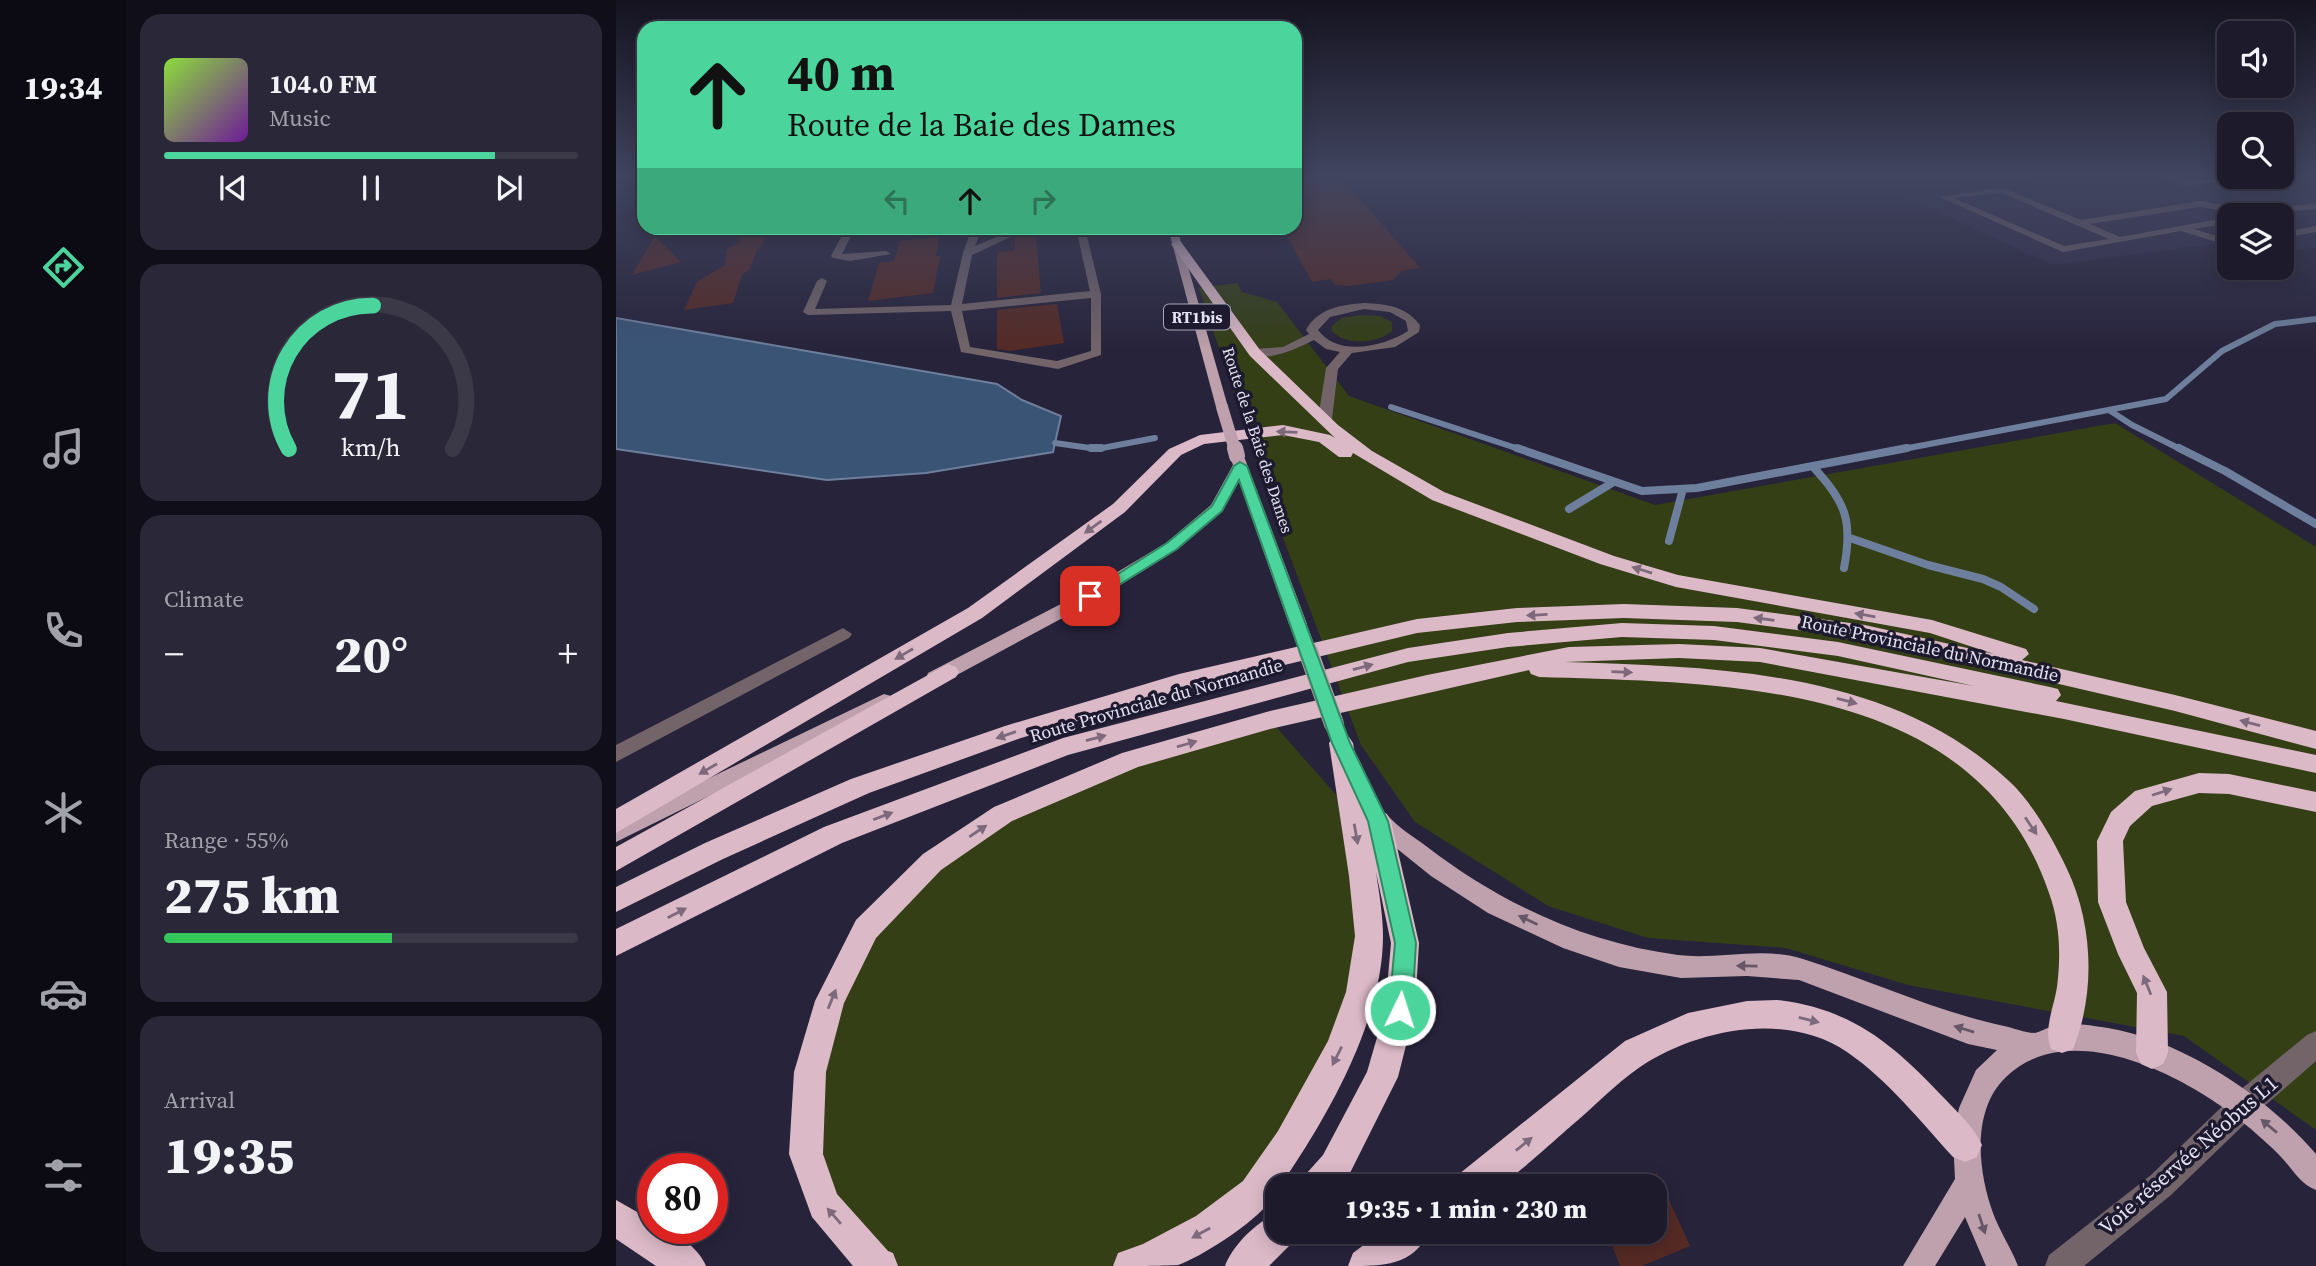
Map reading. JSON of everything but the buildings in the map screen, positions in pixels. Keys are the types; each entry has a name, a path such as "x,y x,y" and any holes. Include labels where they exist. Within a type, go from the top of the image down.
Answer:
{"highway":[{"path":"1174,236 1255,353 1332,428 1366,455 1438,496"},
{"path":"616,822 975,613 1119,508 1175,452 1200,440 1283,430 1324,438 1392,483 1438,496 1607,560 1676,581 1933,627 2175,703"},
{"name":"Route Provinciale du Normandie","path":"616,900 714,851 860,786 1013,732 1179,682 1417,626 1517,615 1624,611 1737,615 1865,632 2175,703 2316,740"},
{"name":"Route Provinciale du Normandie","path":"616,943 833,835 1063,747 1408,655 1508,640 1622,630 1714,632 1838,649 1990,680 2316,764"},
{"path":"880,1266 875,1264 824,1205 806,1154 810,1072 830,1000 866,929 932,862 1003,814 1131,760 1270,720 1427,683 1569,654 1679,650 1760,655 2064,711 2316,764"},
{"path":"1505,668 1691,675 1777,686 1861,705 1914,724 1959,752 1998,785 2024,817 2057,873 2072,921 2076,956 2073,993 2062,1038"},
{"path":"616,860 948,672"},
{"path":"1130,1266 1150,1260 1209,1229 1255,1193 1290,1143 1341,1049 1361,992 1369,936 1363,876 1337,734"},
{"path":"2152,1053 2152,992 2132,954 2112,902 2110,841 2120,819 2144,797 2199,783 2229,784 2316,802"},
{"path":"1329,1174 1335,1167 1382,1077 1400,1010 1405,943 1378,821"},
{"path":"1486,1174 1634,1052 1685,1027 1744,1015 1786,1015 1820,1023 1857,1039 1901,1076 1965,1145"},
{"path":"616,1218 689,1262"},
{"path":"1243,1266 1265,1244"},
{"path":"1366,1266 1395,1244"}],"main road":[{"name":"Route de la Baie des Dames","path":"1174,236 1239,461 1337,734"},
{"path":"616,833 833,724 948,672 1090,596 1172,546 1217,508 1239,461"},
{"name":"RT1bis","path":"1337,734 1378,821"},
{"path":"1378,821 1439,869 1496,906 1571,940 1619,956 1681,967 1747,965 1799,969 1968,1031 2030,1044"},
{"path":"2003,1266 1987,1239 1969,1183 1965,1145 1973,1099 1996,1065 2030,1044 2062,1038 2105,1040 2152,1053 2198,1075 2244,1105 2279,1135 2314,1171"},
{"path":"1918,1266 1969,1183"}],"lane":[{"path":"2029,234 2063,249 2153,234"},
{"path":"2105,234 2119,240"},
{"path":"2199,234 2217,239"},
{"path":"846,235 836,256 849,258 886,254"},
{"path":"974,235 956,309 965,350 1058,365 1097,353 1097,293 1084,235"},
{"path":"968,253 1009,235"},
{"path":"821,281 808,312 956,309 1097,293"},
{"path":"1352,307 1394,310 1411,319 1414,325 1413,332 1406,339 1394,344 1349,349 1334,347 1314,337 1312,330 1320,317 1352,307"},
{"path":"1255,353 1285,349 1314,337"},
{"path":"1325,419 1332,368 1349,349"},
{"path":"616,754 843,634"},
{"name":"Voie réservée Néobus L1","path":"2060,1266 2161,1185 2244,1105 2316,1044"}],"shaded area":[{"path":"1986,234 2217,234 2217,245 2053,265"},
{"path":"2294,234 2316,234 2316,247 2294,251"}],"green space":[{"path":"1237,283 1242,292 1277,302 1349,396 1655,505 2115,423 2316,547 2316,1130 2184,1036 1908,985 1786,948 1648,938 1548,906 1415,822 1361,745 1274,514 1199,288"},
{"path":"1380,316 1392,322 1392,331 1370,341 1352,341 1331,330 1342,318"},
{"path":"1270,720 1353,814 1369,936 1290,1143 1150,1260 1131,1266 880,1266 824,1205 810,1072 866,929 1003,814"}],"water":[{"path":"616,318 997,384 1022,400 1061,416 1053,452 926,473 827,480 616,449"}],"waterway":[{"path":"1898,450 2166,399 2222,351 2275,324 2316,319"},
{"path":"1391,407 1522,450"},
{"path":"2109,410 2132,425 2182,450"},
{"path":"1055,443 1097,449 1155,438"},
{"path":"1091,448 1101,448"},
{"path":"1517,448 1642,491 1697,488 1907,448"},
{"path":"2179,448 2225,471 2316,524"},
{"path":"1814,468 1833,491 1844,514 1848,538 1844,568"},
{"path":"1569,509 1612,483"},
{"path":"1669,541 1683,489"},
{"path":"1850,538 1928,565 1983,579 2001,587 2034,609"}],"route":[{"path":"1090,596 1172,546 1217,508 1240,466 1341,743 1378,821 1405,943 1400,1010"}]}
